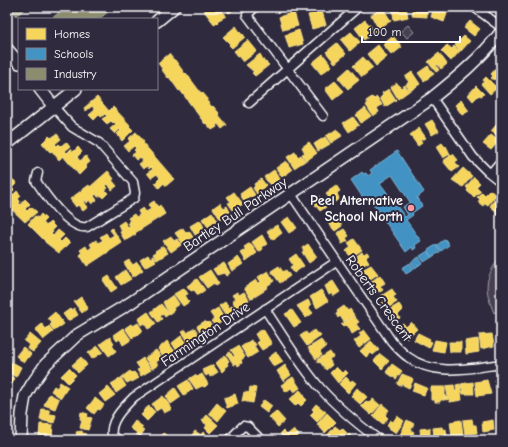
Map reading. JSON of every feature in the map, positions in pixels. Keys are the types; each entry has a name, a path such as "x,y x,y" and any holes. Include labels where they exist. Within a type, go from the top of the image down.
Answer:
{"street":[{"path":"158,20 174,7"},
{"path":"255,7 247,15 323,116"},
{"path":"249,103 358,7"},
{"path":"474,7 501,27"},
{"name":"Bartley Bull Parkway","path":"21,440 22,414 25,396 46,364 77,335 124,306 432,98 466,70 489,47 501,32"},
{"path":"7,49 18,63"},
{"path":"38,173 36,181 47,198 73,224 84,228 134,198 135,193 133,182 99,143 72,127 41,90"},
{"path":"7,144 75,90"},
{"path":"432,98 473,157 501,182"},
{"path":"491,173 501,161"},
{"name":"Roberts Crescent","path":"291,194 392,342 409,358 431,368 452,370 501,364"},
{"name":"Farmington Drive","path":"119,440 112,436 112,423 134,397 336,262"},
{"path":"265,309 302,366 322,390 359,425 379,440"},
{"path":"229,440 243,426 248,427 261,440"}],"shaded area":[{"path":"408,25 414,32 407,38 401,31"},
{"path":"500,257 501,308 494,313 488,297 487,284 488,278"}],"building: Homes":[{"path":"212,7 219,7 226,16 217,21 218,22 215,25 204,11"},
{"path":"224,7 237,7 229,13"},
{"path":"277,7 292,7 292,8 278,12"},
{"path":"305,7 321,7 307,11"},
{"path":"392,7 406,7 408,17 394,20"},
{"path":"413,7 427,7 427,17 412,16"},
{"path":"434,7 449,8 444,22 431,17"},
{"path":"383,8 391,21 378,28 371,15"},
{"path":"322,11 326,25 312,29 308,15"},
{"path":"294,12 298,26 283,30 279,17"},
{"path":"365,20 375,31 364,40 355,28"},
{"path":"470,21 480,29 474,36 464,28"},
{"path":"236,26 245,37 232,48 223,37"},
{"path":"299,30 303,44 289,48 285,35"},
{"path":"351,32 360,42 350,51 341,40"},
{"path":"393,36 402,47 392,55 383,45"},
{"path":"464,36 470,41 461,51 455,45"},
{"path":"248,40 257,51 243,62 234,51"},
{"path":"337,43 346,54 335,63 326,52"},
{"path":"378,45 387,57 376,66 367,54"},
{"path":"447,45 452,49 454,46 460,51 451,61 441,51"},
{"path":"439,53 447,64 441,69 437,64 436,65 439,70 436,72 428,62"},
{"path":"169,54 201,93 202,92 208,99 206,100 219,113 218,114 227,125 222,129 218,124 216,125 217,127 212,130 206,123 205,124 180,90 179,91 162,70 158,63"},
{"path":"260,54 265,63 266,62 269,65 255,76 252,73 254,72 246,65"},
{"path":"323,54 332,66 321,74 312,63"},
{"path":"363,57 373,68 362,77 353,66"},
{"path":"499,65 501,67 501,83 496,78 494,80 491,78 493,76 491,74"},
{"path":"428,66 434,74 424,81 418,73"},
{"path":"349,68 359,80 348,89 338,78"},
{"path":"412,72 420,84 410,91 406,84 409,82 405,77"},
{"path":"486,77 497,88 490,94 481,84 484,82 483,80"},
{"path":"335,81 344,91 333,100 325,89"},
{"path":"397,83 401,88 405,85 409,91 398,99 391,87"},
{"path":"476,86 484,94 481,96 479,95 473,101 468,95"},
{"path":"389,89 396,100 385,107 380,98 383,95 382,93"},
{"path":"97,97 109,111 113,107 133,130 122,141 117,134 121,130 120,129 115,134 110,129 116,124 111,121 107,124 102,119 107,116 105,114 101,117 99,115 94,120 89,115 95,110 92,106 86,111 84,108"},
{"path":"372,97 374,99 377,97 382,105 377,108 379,112 373,116 366,105 368,104 366,101"},
{"path":"461,100 469,111 462,115 455,105"},
{"path":"365,108 371,116 361,123 356,115"},
{"path":"353,117 359,125 349,132 343,123"},
{"path":"432,120 439,131 432,135 425,124"},
{"path":"499,122 501,123 501,139 491,131"},
{"path":"419,128 426,138 420,140 422,143 418,146 410,135"},
{"path":"337,129 342,136 331,143 326,136"},
{"path":"136,132 144,142 143,143 174,179 166,186 164,183 159,188 155,183 160,178 157,174 151,178 147,173 153,169 151,167 149,169 147,166 143,169 139,164 143,161 140,157 136,160 132,155 136,152 134,150 136,148 134,146 128,151 124,146 130,141 128,139"},
{"path":"57,134 61,139 55,144 57,146 59,144 61,146 66,142 70,147 65,151 67,153 71,149 73,152 78,147 82,152 77,157 80,161 86,156 90,162 85,166 86,168 79,175 63,156 59,160 52,151 50,152 42,143 49,136 51,138"},
{"path":"491,135 499,141 491,150 483,144"},
{"path":"325,137 330,144 318,151 314,144"},
{"path":"309,142 317,153 306,161 302,154 305,153 302,147"},
{"path":"442,143 445,147 446,146 450,154 443,158 436,147"},
{"path":"295,152 298,157 301,155 305,161 294,168 287,157"},
{"path":"453,154 458,160 455,162 459,167 452,172 443,161"},
{"path":"286,161 292,170 282,177 276,168"},
{"path":"463,168 472,176 463,187 452,180"},
{"path":"274,170 280,179 270,185 264,177"},
{"path":"108,171 114,179 112,180 117,186 112,190 108,184 106,186 108,188 105,190 108,193 103,198 101,195 98,197 96,194 94,196 97,200 92,204 89,200 87,203 85,200 83,201 88,207 83,211 78,205 76,207 70,199 89,185 90,187"},
{"path":"474,177 480,183 476,187 481,191 474,197 467,191 468,189 466,187"},
{"path":"12,179 17,183 12,188 14,190 11,193 13,195 17,191 21,196 18,199 20,201 20,205 25,199 30,204 25,209 27,211 31,207 37,212 25,222 7,205 7,184"},
{"path":"261,179 266,185 257,194 253,188 255,186 254,184"},
{"path":"336,185 340,191 337,193 339,199 333,203 326,194"},
{"path":"250,187 255,195 244,201 240,194"},
{"path":"490,190 496,195 488,205 485,203 483,206 478,202 480,199 477,197 482,192 485,195"},
{"path":"234,192 243,204 233,210 228,203 231,202 227,197"},
{"path":"316,195 318,197 319,196 326,207 320,211 312,201 314,200 313,197"},
{"path":"495,199 501,203 501,213 498,216 495,213 497,212 490,206"},
{"path":"154,201 158,207 160,205 165,214 125,241 120,232 122,231 118,225 124,221 128,227 130,226 128,223 130,221 128,218 134,214 136,217 140,215 138,211 143,208 146,212 151,209 148,205"},
{"path":"220,203 224,208 227,206 230,212 220,219 213,208"},
{"path":"212,212 217,220 208,227 202,219"},
{"path":"41,214 46,219 43,222 46,226 50,222 55,227 51,234 53,236 58,230 64,235 59,240 61,242 65,238 70,243 59,253 45,242 28,224 35,216 38,218"},
{"path":"289,217 297,228 289,233 281,222"},
{"path":"332,218 334,220 337,218 342,226 335,231 327,222"},
{"path":"200,220 205,229 195,235 190,226"},
{"path":"277,225 282,233 273,240 267,231"},
{"path":"112,228 122,243 87,266 80,255 82,253 80,250 86,246 88,250 92,247 90,244 96,240 98,243 103,240 100,237 106,233 109,238 114,235 110,230"},
{"path":"183,228 186,233 189,231 193,237 183,244 175,233"},
{"path":"344,229 349,236 346,238 348,241 342,244 337,233"},
{"path":"262,235 267,244 262,247 263,249 259,252 252,242"},
{"path":"171,236 174,241 177,239 181,245 171,252 163,241"},
{"path":"354,239 362,250 351,257 346,251 351,247 348,243"},
{"path":"250,243 257,253 246,261 241,253 246,250 244,247"},
{"path":"308,244 317,257 309,263 302,252 304,251 302,248"},
{"path":"163,246 168,253 157,260 153,254"},
{"path":"362,252 364,254 367,252 369,255 366,257 369,262 360,267 354,258"},
{"path":"296,254 304,266 294,273 290,267 293,265 289,259"},
{"path":"148,255 150,258 153,256 156,261 145,267 140,260"},
{"path":"238,257 243,264 232,271 228,264"},
{"path":"129,260 133,265 137,262 143,270 133,277 124,263"},
{"path":"224,263 230,273 226,276 224,273 217,275 213,269"},
{"path":"371,265 378,274 369,280 362,270"},
{"path":"279,266 283,272 286,270 290,276 280,283 271,271"},
{"path":"125,270 131,279 121,285 116,277"},
{"path":"210,270 219,284 216,286 214,283 207,288 199,277"},
{"path":"268,271 274,281 264,290 259,283 261,282 258,277"},
{"path":"380,275 385,283 380,286 383,290 375,294 368,284"},
{"path":"109,276 117,288 111,292 103,280"},
{"path":"197,279 205,290 198,295 194,290 191,291 187,286"},
{"path":"256,280 264,291 251,299 244,288"},
{"path":"333,281 340,292 334,296 332,293 329,295 325,286"},
{"path":"184,288 188,294 185,295 189,302 183,306 174,294"},
{"path":"392,289 396,295 393,297 397,302 386,309 382,303 385,301 381,296"},
{"path":"7,290 11,293 7,297"},
{"path":"321,290 328,301 317,308 310,297"},
{"path":"237,292 239,295 244,292 249,300 238,309 232,301 235,299 232,295"},
{"path":"173,295 179,304 173,308 174,310 169,314 163,302"},
{"path":"7,297 12,301 8,305"},
{"path":"81,297 88,308 82,313 74,302"},
{"path":"308,300 311,305 308,307 313,313 306,318 297,306"},
{"path":"225,302 229,308 232,306 236,311 227,318 219,306"},
{"path":"161,304 169,314 165,317 163,314 160,316 162,319 158,322 151,312"},
{"path":"399,304 403,310 398,315 400,318 395,321 389,310"},
{"path":"344,306 348,311 350,309 354,315 344,322 340,316 338,318 336,314 338,313 337,311"},
{"path":"74,308 78,315 68,321 63,314"},
{"path":"218,308 225,320 215,326 211,321 214,319 210,313"},
{"path":"292,310 301,323 294,327 285,314"},
{"path":"55,312 64,324 54,331 50,325 52,323 48,318"},
{"path":"148,312 156,324 148,329 144,323 141,325 138,319"},
{"path":"354,316 359,322 356,324 360,329 352,334 346,325 343,327 341,325"},
{"path":"205,321 206,323 209,322 213,328 207,332 205,331 201,333 197,326"},
{"path":"411,322 417,329 407,338 398,327 403,323 406,327"},
{"path":"138,323 143,331 132,338 125,328 131,324 133,326"},
{"path":"42,324 46,329 49,326 53,332 43,340 35,330"},
{"path":"123,328 131,340 123,345 120,339 117,341 113,335"},
{"path":"195,328 199,335 195,337 196,339 190,344 182,332 186,330 187,333"},
{"path":"499,328 501,328 501,342 498,342 497,335 500,334"},
{"path":"263,329 272,344 262,350 257,343 259,341 255,334"},
{"path":"314,330 321,336 307,346 300,336 306,332 308,335"},
{"path":"364,330 371,339 359,348 354,341 361,336 359,333"},
{"path":"418,333 430,339 429,341 432,342 429,348 414,340"},
{"path":"30,334 41,343 33,352 27,348 29,345 24,341"},
{"path":"492,334 494,346 481,349 479,335"},
{"path":"181,336 187,345 177,351 172,343"},
{"path":"110,337 114,343 112,345 116,351 109,356 100,344"},
{"path":"478,339 479,352 466,354 465,341"},
{"path":"251,340 253,344 254,342 256,345 251,348 255,347 258,352 248,358 241,347"},
{"path":"321,340 326,347 320,352 322,355 316,359 308,348"},
{"path":"435,340 446,342 444,352 432,350"},
{"path":"167,341 176,353 165,360 158,349"},
{"path":"371,341 379,350 373,355 371,353 366,357 360,351"},
{"path":"449,342 461,342 461,352 450,352"},
{"path":"98,346 103,352 92,359 88,353"},
{"path":"238,346 245,357 241,360 242,363 238,366 237,363 234,365 227,354 230,352 233,357 235,356 231,350"},
{"path":"23,347 31,354 24,363 16,356"},
{"path":"156,350 162,358 156,362 158,365 152,369 145,358"},
{"path":"276,352 283,362 274,367 268,358"},
{"path":"330,352 333,357 329,359 332,365 326,370 320,362 318,363 317,360"},
{"path":"380,354 389,361 382,369 374,361"},
{"path":"225,355 229,361 227,363 228,365 222,372 216,363"},
{"path":"81,357 87,365 78,373 72,365"},
{"path":"143,358 151,370 141,376 137,370 140,369 136,363"},
{"path":"12,362 21,367 16,377 7,372"},
{"path":"392,364 402,371 396,379 386,372"},
{"path":"213,365 218,372 210,377 209,374 206,376 202,370"},
{"path":"285,365 291,375 283,381 277,371"},
{"path":"336,367 342,373 345,370 348,373 338,383 330,373"},
{"path":"69,368 76,375 68,383 61,376"},
{"path":"130,371 132,373 134,372 139,378 127,383 122,377"},
{"path":"202,374 208,384 205,387 202,386 196,389 189,379 195,375 197,377"},
{"path":"402,374 412,378 413,380 409,388 401,384 400,386 397,384"},
{"path":"8,375 15,379 8,390 7,378"},
{"path":"293,377 300,388 294,392 291,388 286,392 281,385"},
{"path":"346,377 351,382 352,380 356,383 348,393 339,384"},
{"path":"121,378 126,386 116,393 111,384"},
{"path":"501,378 501,395 497,395 495,379"},
{"path":"188,380 193,389 184,395 178,386"},
{"path":"487,380 491,394 477,396 475,382"},
{"path":"60,382 68,387 61,398 51,391 54,386 57,388"},
{"path":"473,382 474,394 463,394 461,384"},
{"path":"415,383 427,388 424,395 412,391"},
{"path":"460,384 462,400 450,402 449,399 446,400 445,397 448,397 446,386 454,385 455,391 457,391 456,385"},
{"path":"108,387 115,395 105,402 99,394"},
{"path":"250,387 256,388 253,403 242,401 244,392 249,393"},
{"path":"431,387 445,387 445,400 435,402 435,400 431,400"},
{"path":"175,388 181,397 171,404 166,396"},
{"path":"357,388 367,397 360,404 351,396"},
{"path":"300,390 307,400 301,406 298,403 295,406 289,400"},
{"path":"49,394 59,399 55,409 44,405"},
{"path":"235,394 238,404 227,408 224,398"},
{"path":"163,396 172,409 164,413 161,408 156,411 152,404"},
{"path":"95,398 104,405 94,414 87,408"},
{"path":"373,399 380,405 371,415 361,406 366,401 369,403"},
{"path":"264,400 272,406 267,413 259,407"},
{"path":"217,403 226,411 218,421 209,413"},
{"path":"316,404 326,412 317,422 310,415 314,411 312,409"},
{"path":"382,404 389,410 385,415 388,418 383,424 373,416"},
{"path":"149,406 155,412 147,421 141,415"},
{"path":"42,409 49,410 50,414 56,415 54,423 40,420"},
{"path":"276,411 285,421 278,427 269,417"},
{"path":"81,412 88,414 87,417 92,418 88,430 80,428 82,420 80,419"},
{"path":"327,413 336,422 325,433 317,424"},
{"path":"500,413 501,429 499,423 497,423"},
{"path":"207,415 218,425 210,433 205,428 207,425 202,421"},
{"path":"397,416 404,421 396,433 387,425 390,420 393,422"},
{"path":"472,419 473,425 476,425 477,433 465,434 463,420"},
{"path":"407,420 414,424 411,430 414,432 411,439 400,435"},
{"path":"461,420 463,435 452,436 450,422"},
{"path":"493,420 494,430 483,432 482,422"},
{"path":"135,421 143,427 141,429 144,431 140,437 130,428"},
{"path":"40,424 53,425 52,436 39,436"},
{"path":"335,426 340,430 342,428 347,433 341,440 337,440 333,437 331,439 327,436"},
{"path":"442,427 443,430 446,429 447,437 440,438 439,436 434,436 433,428"},
{"path":"430,428 430,437 421,438 420,429"},
{"path":"293,430 299,435 294,440 283,440 280,438 282,436 280,434 283,431 287,435"},
{"path":"82,431 83,434 85,433 87,440 74,440 78,439 76,432"},
{"path":"195,431 201,435 203,432 209,437 207,440 194,440 190,438"},
{"path":"163,433 170,438 168,440 154,440 156,437 159,439"},
{"path":"349,434 354,440 343,440"},
{"path":"46,437 47,439 53,437 54,440 40,440"}],"building: Schools":[{"path":"397,151 424,192 417,198 422,206 412,213 413,215 406,220 421,241 415,245 416,248 413,250 412,247 406,252 369,198 365,201 351,180 362,172 363,174 366,173 368,176 372,173 370,170","holes":["392,175 410,202 403,207 408,215 405,217 380,183"]},
{"path":"445,239 449,245 441,251 437,245"},
{"path":"436,245 440,252 432,257 428,250"},
{"path":"428,251 432,257 424,262 420,256"},
{"path":"419,257 422,263 415,268 411,262"},
{"path":"410,263 414,269 406,274 402,268"}],"building: Industry":[{"path":"8,7 27,7 16,16"},
{"path":"66,7 114,7 100,18 52,18"}],"place":[{"name":"Peel Alternative School North","path":"411,208"}]}
